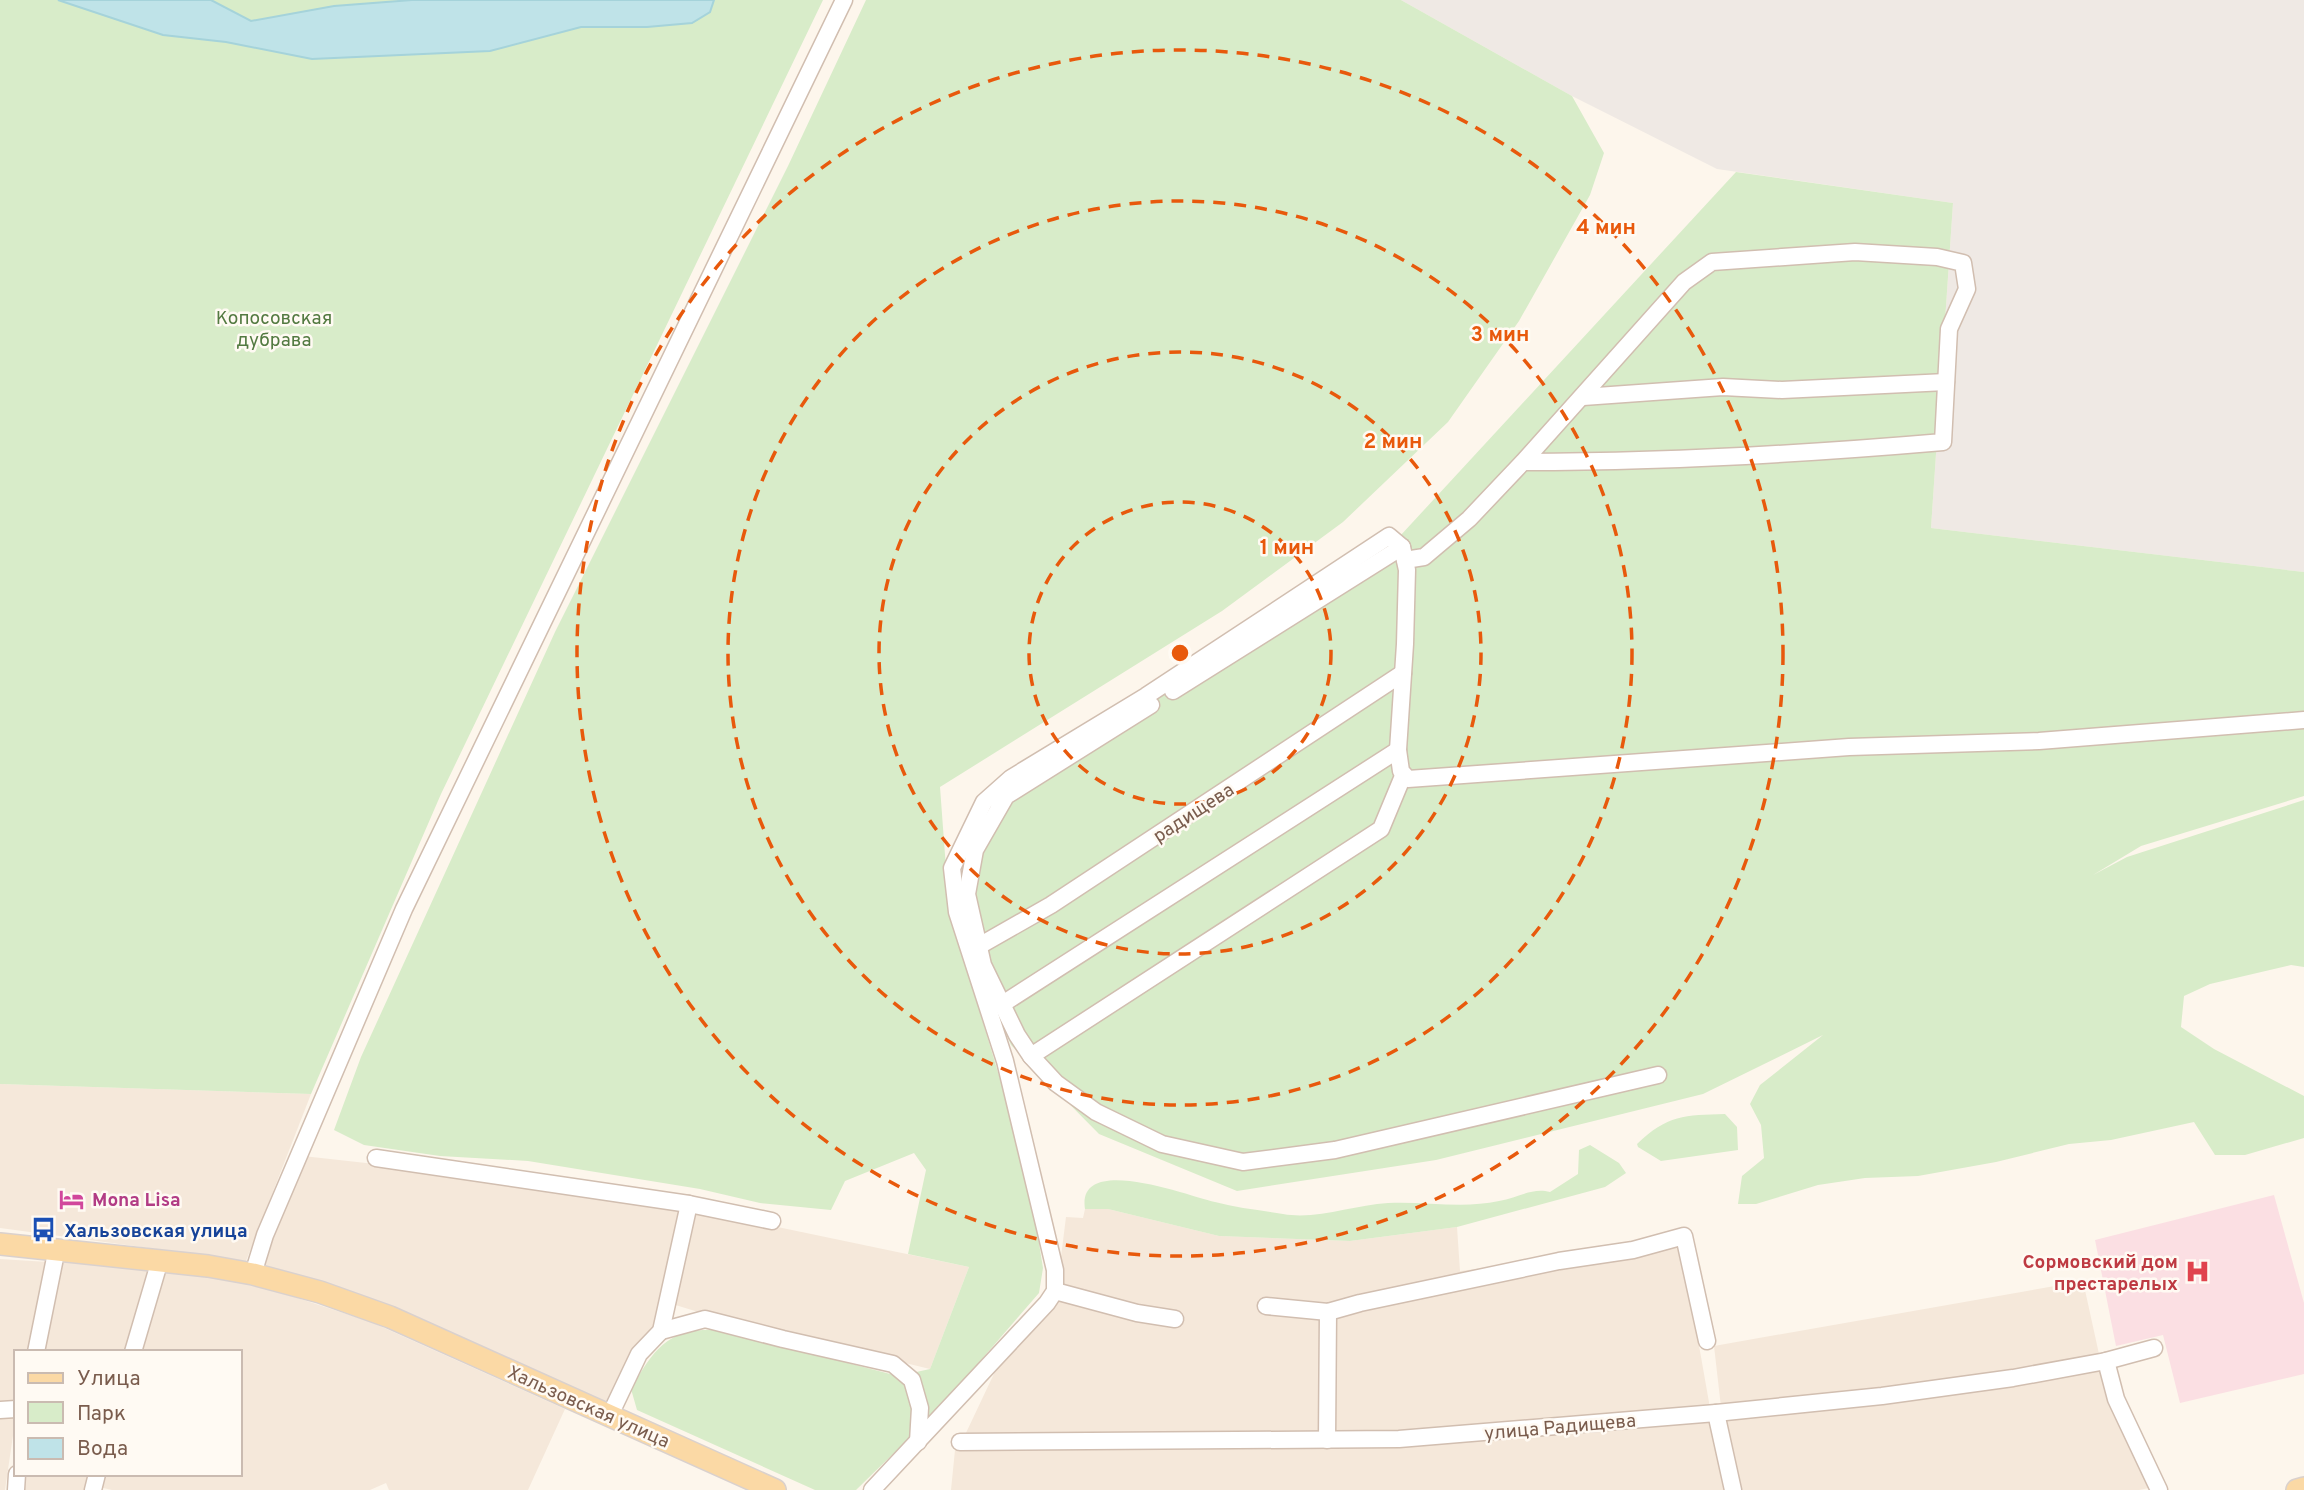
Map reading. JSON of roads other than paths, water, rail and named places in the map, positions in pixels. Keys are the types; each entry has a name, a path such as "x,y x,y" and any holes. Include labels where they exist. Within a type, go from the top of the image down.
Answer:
{"main road":[{"name":"Хальзовская улица","path":"0,1244 160,1260 253,1274 320,1292 390,1317 775,1490"},
{"path":"2297,1490 2304,1488"}],"street":[{"path":"253,1274 265,1235 404,909 844,0"},
{"path":"1523,462 1606,462 1848,451 1943,442 1949,329 1966,289 1963,264 1937,257 1855,252 1712,262 1684,282 1523,462 1469,519 1424,557 1403,553 1006,796 975,850 967,894 983,965 1031,1056 1056,1083 1096,1112 1162,1144 1242,1162 1335,1150 1658,1075"},
{"path":"1583,397 1723,387 1782,390 1946,382"},
{"path":"872,1490 1047,1303 1055,1291 1055,1270 1005,1061 957,912 952,868 984,802 1011,778 1146,696 1389,536 1403,553 1407,570 1398,762 1403,776 1408,779 1849,747 2039,741 2304,720"},
{"name":"радищева","path":"979,946 1051,905 1403,673"},
{"path":"1002,1005 1398,751"},
{"path":"1031,1056 1381,830 1403,776"},
{"path":"376,1158 689,1204 772,1221"},
{"path":"661,1331 689,1204"},
{"path":"1266,1306 1328,1312 1559,1261 1633,1250 1684,1236 1707,1341"},
{"path":"36,1350 57,1248"},
{"path":"134,1350 160,1260"},
{"path":"1055,1291 1137,1313 1175,1319"},
{"path":"1327,1440 1328,1312"},
{"path":"610,1415 639,1354 661,1331 705,1319 894,1364 912,1380 918,1399 918,1442"},
{"name":"улица Радищева","path":"960,1442 1399,1440 1716,1413 1908,1392 2013,1378 2106,1361 2154,1348"},
{"path":"2106,1361 2116,1399 2159,1490"},
{"path":"1716,1413 1733,1490"}],"water":[{"path":"58,0 211,0 251,21 334,6 412,0 714,0 710,12 692,23 647,27 581,27 490,51 312,59 226,42 163,35"}],"place":[{"name":"Mona Lisa","path":"72,1199"},
{"name":"Хальзовская улица","path":"44,1230"},
{"name":"Сормовский дом престарелых","path":"2198,1272"}],"park label":[{"name":"Копосовская дубрава","path":"274,328"}]}
